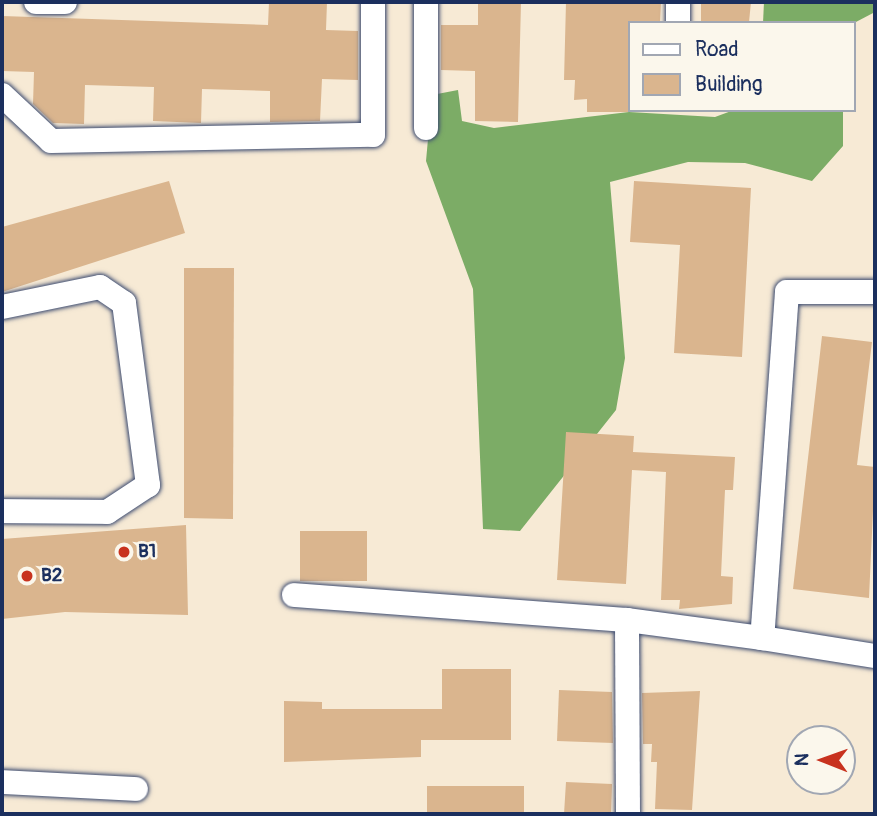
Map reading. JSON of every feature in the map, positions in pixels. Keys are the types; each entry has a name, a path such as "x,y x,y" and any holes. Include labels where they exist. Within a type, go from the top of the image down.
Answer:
{"street":[{"path":"36,2 65,2"},
{"path":"2,95 51,141 373,135 373,2"},
{"path":"426,2 426,128"},
{"path":"678,2 678,21"},
{"path":"2,307 100,288 124,303 148,485 107,512 2,511"},
{"path":"762,638 787,292 875,292"},
{"path":"294,595 627,620 875,656"},
{"path":"627,620 628,814"},
{"path":"2,782 136,789"}],"green space":[{"path":"764,2 875,2 875,12 856,22 763,21"},
{"path":"458,90 462,121 494,128 629,112 715,117 729,112 843,112 843,146 812,181 745,163 688,162 610,182 625,358 616,410 520,531 483,529 473,289 426,161 432,95"}],"building":[{"path":"269,2 327,2 326,30 358,31 358,80 322,79 320,121 270,122 270,91 202,89 201,123 153,121 154,87 85,85 84,124 53,123 33,104 34,72 2,71 2,16 268,25"},
{"path":"478,2 521,2 518,122 475,121 475,71 441,70 441,25 478,25"},
{"path":"566,2 661,2 660,21 628,21 628,112 587,112 587,99 574,100 575,80 564,80"},
{"path":"701,2 751,2 749,21 701,21"},
{"path":"169,181 185,233 2,292 2,227"},
{"path":"634,181 751,188 742,357 674,353 680,245 630,242"},
{"path":"184,268 234,268 233,519 184,518"},
{"path":"822,336 872,342 857,465 875,467 869,598 793,589"},
{"path":"566,432 634,436 633,452 735,457 733,490 725,490 721,576 733,577 732,604 679,609 680,600 661,600 666,472 632,470 626,584 557,580"},
{"name":"B1","path":"186,525 188,615 65,612 2,619 2,539"},
{"path":"300,531 367,531 367,581 300,581"},
{"path":"442,669 511,669 511,740 421,740 421,757 284,762 284,701 322,702 322,709 442,709"},
{"path":"559,690 612,692 613,743 557,741"},
{"path":"700,691 692,810 655,809 657,762 651,762 652,744 643,744 642,693"},
{"path":"566,782 612,784 611,814 564,814"},
{"path":"427,786 524,786 524,814 427,814"}],"place":[{"name":"B1","path":"124,552"},
{"name":"B2","path":"27,576"}]}
